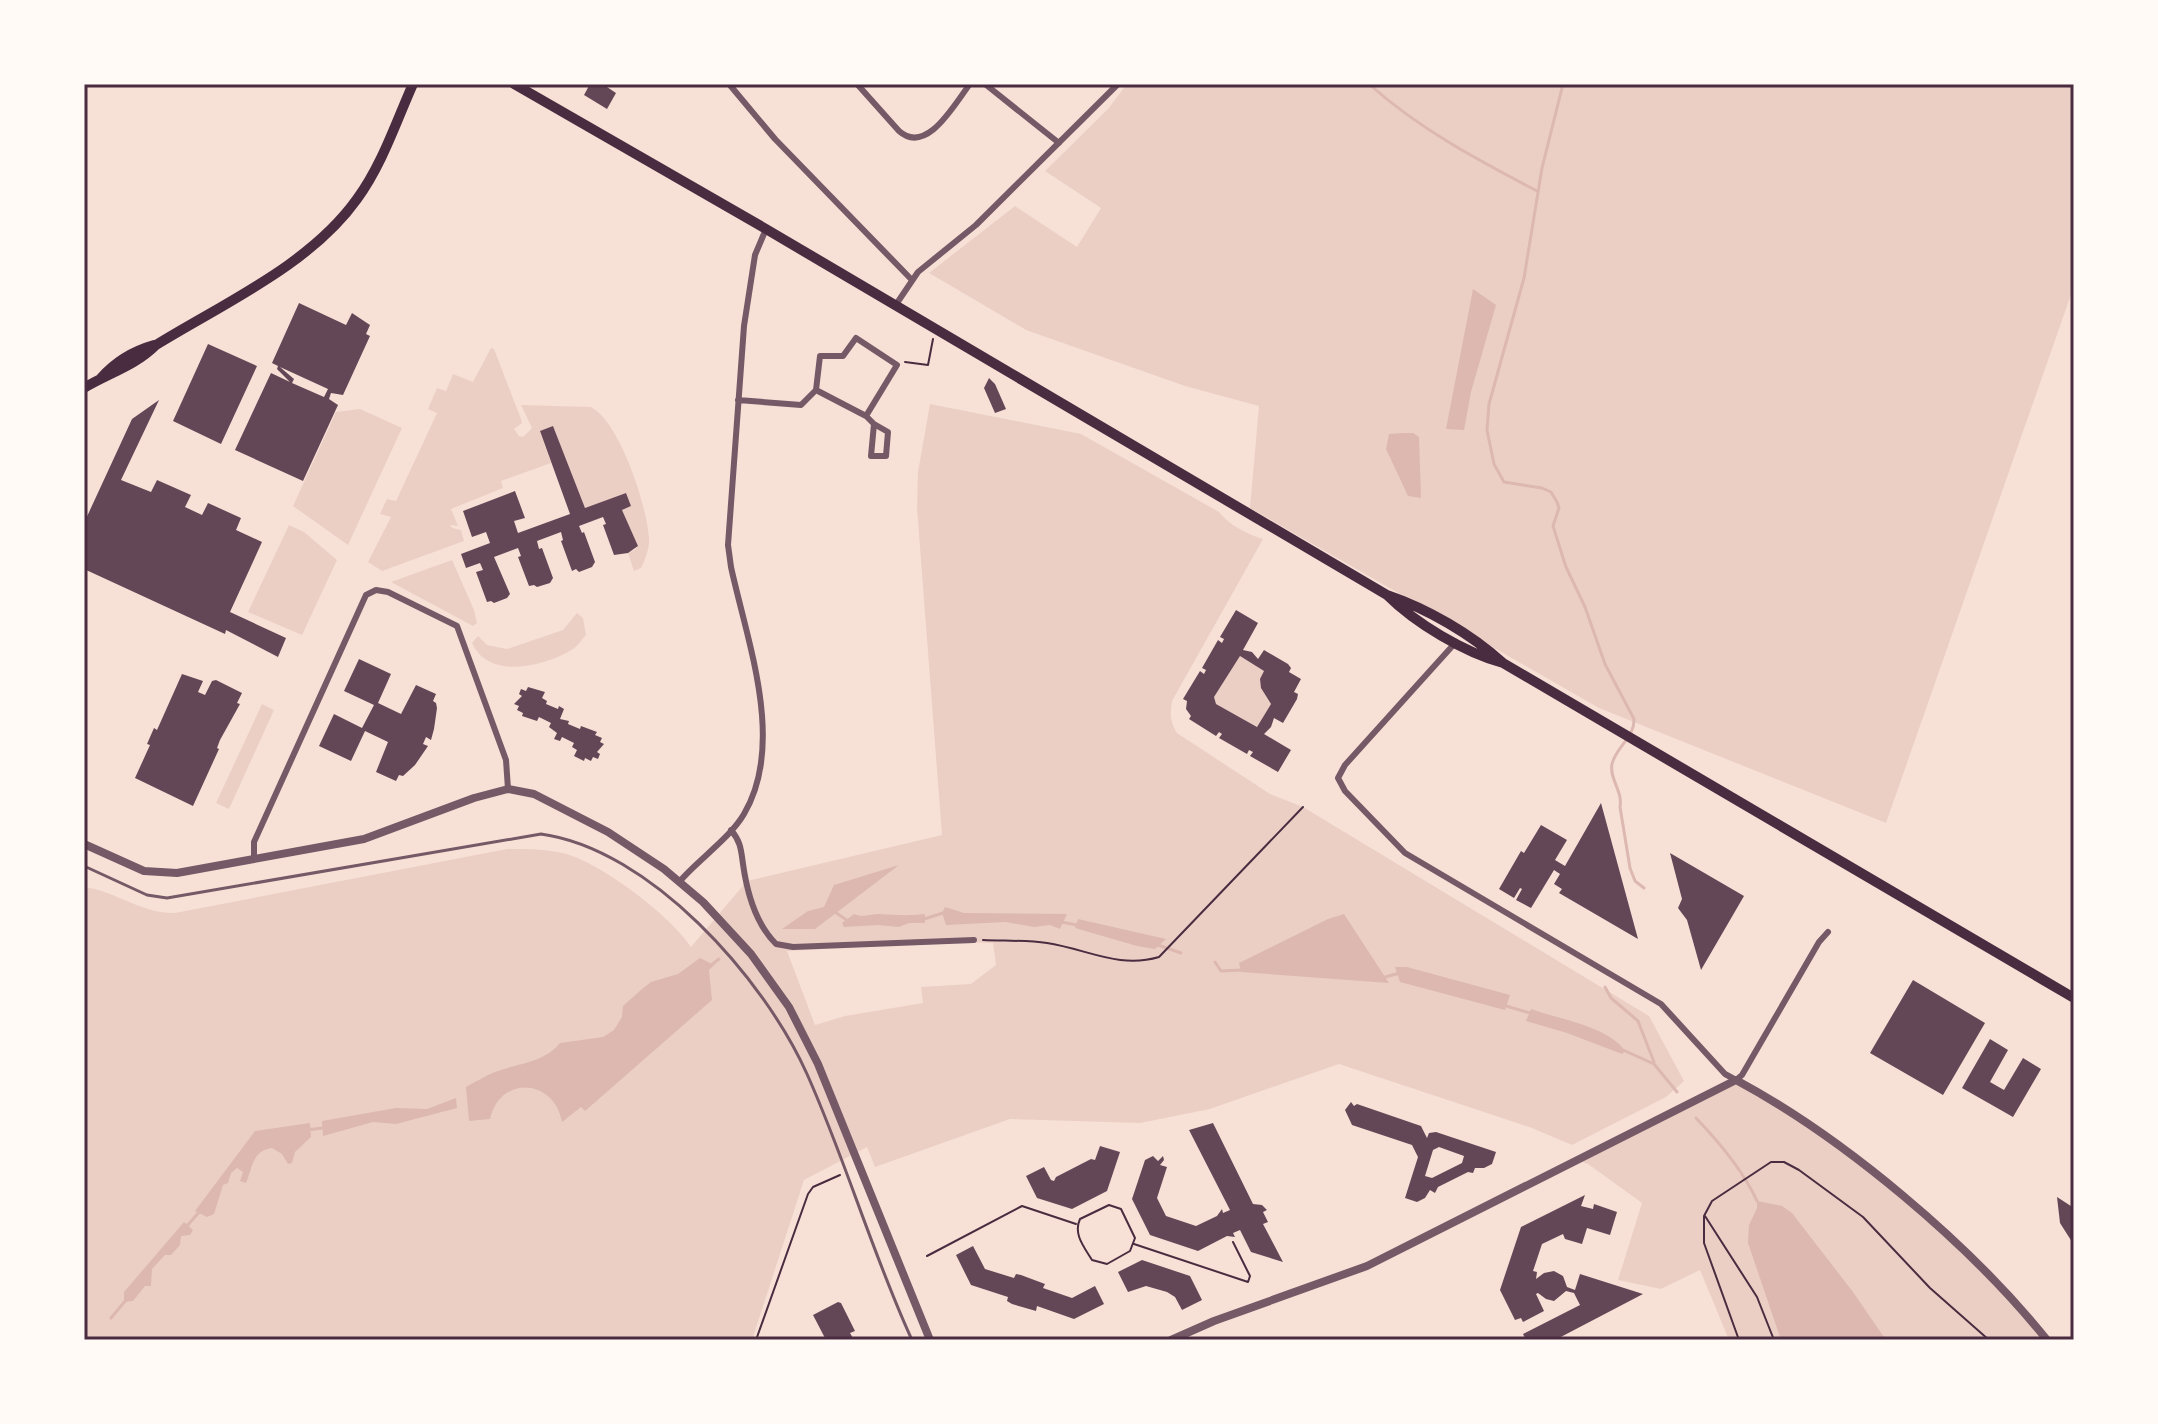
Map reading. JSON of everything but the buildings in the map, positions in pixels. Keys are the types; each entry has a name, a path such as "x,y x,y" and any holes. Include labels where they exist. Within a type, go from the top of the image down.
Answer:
{"main road":[{"path":"84,388 139,349 156,345 290,263 332,229 368,182 413,84"},
{"path":"514,84 1387,595 1408,602 1452,627 1486,647 1503,663 2074,998"},
{"path":"1387,595 1403,611 1481,657 1503,663"}],"street":[{"path":"729,84 775,139 911,279"},
{"path":"857,84 906,138 916,139 933,130 970,84"},
{"path":"985,84 1059,143"},
{"path":"895,306 911,279 976,225 1118,84"},
{"path":"680,881 747,811 764,749 762,704 728,545 744,326 755,255 766,229"},
{"path":"738,400 801,405 816,390 820,356 843,356 856,338 897,365 866,416"},
{"path":"816,390 866,416 888,432 886,456 871,456 874,424"},
{"path":"254,859 254,842 287,767 366,595 376,590 388,592 457,626 506,760 508,789"},
{"path":"1456,642 1345,765 1338,778 1345,791 1405,853 1661,1004 1725,1074 1820,1133 1892,1187 1957,1245 2047,1340"},
{"path":"84,844 144,871 177,873 364,839 474,798 508,789 534,794 608,832 680,881 751,954 789,1007 818,1064 930,1340"},
{"path":"731,830 742,847 743,866 762,929 776,944 793,947 974,940"},
{"path":"1171,1340 1214,1321 1367,1266 1736,1080 1747,1069 1819,942 1828,932"}],"lane":[{"path":"84,866 147,895 167,898 541,834 557,836 588,848 644,878 669,896 711,937 777,1018 802,1064 885,1280 912,1340"}],"path":[{"path":"894,363 928,365 930,344 937,331"},
{"path":"974,940 1047,943 1119,961 1141,962 1159,957 1303,807"},
{"path":"1739,1340 1704,1243 1704,1216 1712,1201 1748,1175 1771,1162 1784,1162 1815,1180 1863,1217 1930,1288 1989,1340"},
{"path":"756,1340 808,1194 813,1187 845,1173"},
{"path":"1109,1205 1121,1209 1135,1238 1133,1244 1130,1251 1107,1264 1092,1260 1077,1233 1077,1225 1080,1219 1109,1205"},
{"path":"927,1256 1022,1206 1077,1225"},
{"path":"1704,1216 1757,1297 1774,1340"},
{"path":"1133,1244 1248,1282 1250,1276 1233,1242"}],"shaded area":[{"path":"1127,84 2074,84 2074,286 1886,823 1599,708 1250,508 1259,406 1185,386 1026,330 929,273 1015,206 1077,247 1101,208 1045,171 1108,109"},
{"path":"1473,289 1496,305 1471,392 1464,430 1446,429"},
{"path":"491,348 521,419 522,423 514,429 519,436 523,437 532,428 521,405 591,407 612,429 630,466 647,524 649,546 641,568 634,571 628,553 638,546 622,510 631,506 626,493 585,508 553,426 540,432 551,463 501,481 503,488 451,509 458,526 450,525 461,530 464,541 382,571 368,562 391,517 380,514 387,499 396,501 437,413 428,409 437,388 446,391 453,374 473,382"},
{"path":"930,404 1081,434 1219,512 1239,528 1263,539 1172,701 1171,718 1177,733 1270,794 1303,807 1649,1016 1684,1081 1666,1097 1572,1145 1532,1128 1339,1064 1210,1109 1140,1123 1010,1119 875,1167 867,1147 804,1180 752,1340 84,1340 84,887 151,910 175,913 507,849 542,850 563,853 596,867 668,920 691,947 747,881 942,835 917,508 918,472","holes":["950,942 993,943 996,965 971,984 921,987 923,1003 845,1016 815,1025 787,951"]},
{"path":"360,409 402,428 348,545 293,506 336,412"},
{"path":"1413,433 1419,437 1421,498 1408,496 1386,449 1389,434"},
{"path":"289,525 304,532 337,560 302,635 248,612"},
{"path":"452,560 474,610 477,623 473,626 391,582"},
{"path":"577,613 583,618 586,635 573,649 534,665 504,666 491,662 480,655 472,643 478,636 487,645 507,649 563,630"},
{"path":"1240,656 1264,671 1262,688 1271,704 1257,727 1216,704 1214,697"},
{"path":"262,704 274,710 229,809 216,803"},
{"path":"899,865 815,929 782,929 808,911 824,907 834,885"},
{"path":"945,907 964,913 1067,914 1060,929 1050,925 1034,927 1006,922 946,925 942,913"},
{"path":"854,914 925,914 925,923 909,923 899,927 844,927 842,923"},
{"path":"1344,914 1389,983 1241,972 1239,963"},
{"path":"1078,919 1166,939 1155,949 1137,946 1075,928"},
{"path":"700,958 714,965 709,970 712,1000 585,1111 581,1107 562,1122 557,1107 549,1097 538,1090 515,1089 504,1095 490,1119 469,1121 466,1087 495,1072 538,1059 560,1043 603,1037 614,1030 622,1017 623,1006 642,989 651,982 678,974"},
{"path":"1395,967 1407,967 1510,995 1505,1010 1400,982"},
{"path":"1531,1009 1595,1029 1617,1042 1625,1051 1622,1054 1526,1021"},
{"path":"1736,1080 1857,1160 1957,1245 2047,1340 1729,1340 1700,1270 1661,1289 1618,1280 1642,1203 1588,1164 1577,1160"},
{"path":"456,1098 457,1108 396,1124 373,1122 323,1136 322,1121 396,1108 427,1109"},
{"path":"310,1123 311,1137 295,1152 292,1163 288,1164 282,1154 272,1148 260,1152 246,1183 240,1181 243,1172 237,1168 231,1173 228,1183 223,1185 214,1214 207,1217 195,1211 255,1131"},
{"path":"1757,1201 1782,1206 1792,1213 1886,1340 1781,1340 1748,1243 1749,1225"},
{"path":"184,1222 193,1230 190,1235 181,1236 180,1245 152,1269 151,1286 145,1286 133,1301 124,1302 124,1292"}],"waterway":[{"path":"1369,84 1429,129 1537,191"},
{"path":"1563,84 1542,168 1524,278 1489,404 1487,430 1494,464 1504,482 1542,488 1551,492 1557,502 1559,508 1553,526 1566,567 1585,607 1605,664 1634,719 1632,731 1614,758 1612,775 1620,796 1630,868 1635,881 1644,888"},
{"path":"835,912 848,921"},
{"path":"924,919 943,913"},
{"path":"1061,922 1077,925"},
{"path":"1158,945 1181,953"},
{"path":"710,966 719,959"},
{"path":"1215,962 1221,971 1242,970"},
{"path":"1381,978 1400,973"},
{"path":"1605,987 1611,998 1638,1021 1654,1062"},
{"path":"1503,1005 1530,1013"},
{"path":"1623,1050 1654,1064 1677,1092"},
{"path":"1696,1118 1730,1157 1757,1201"},
{"path":"307,1130 323,1128"},
{"path":"187,1226 200,1211"},
{"path":"111,1318 126,1300"}]}
